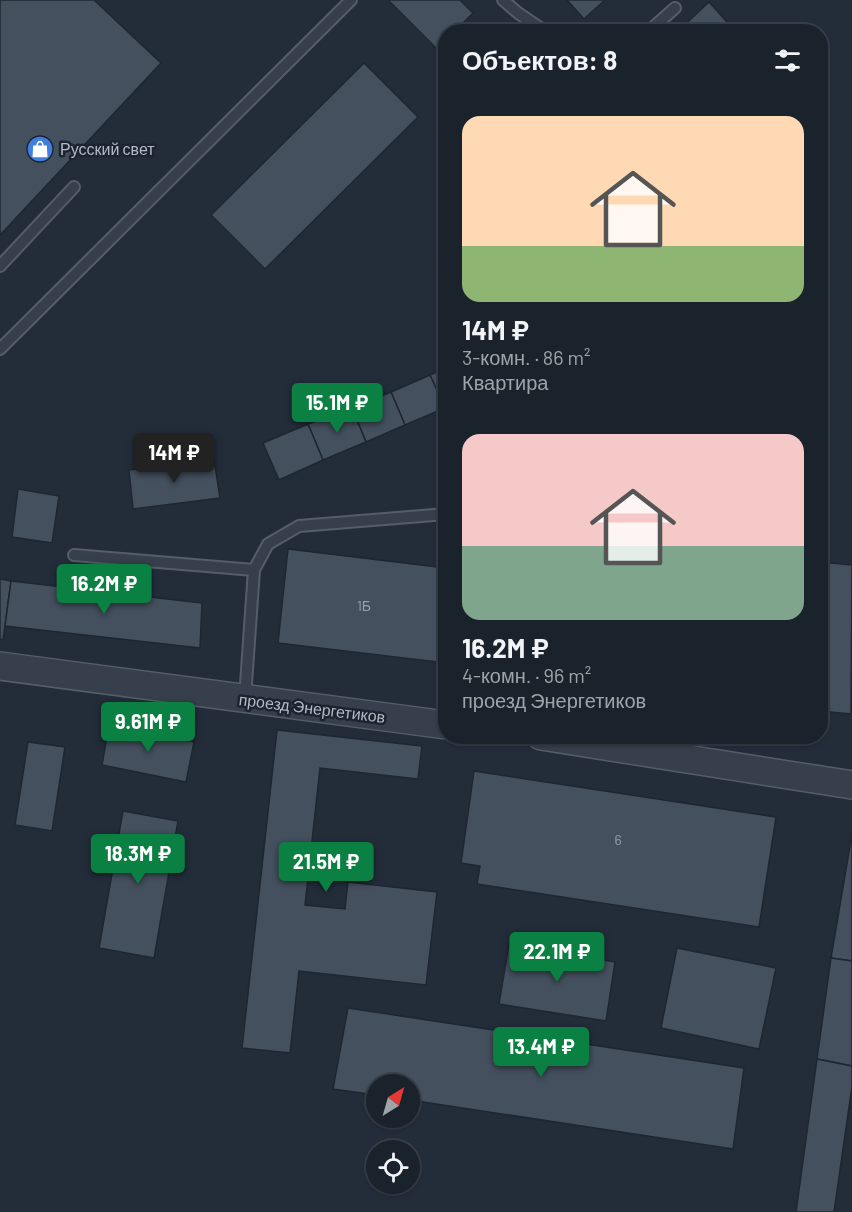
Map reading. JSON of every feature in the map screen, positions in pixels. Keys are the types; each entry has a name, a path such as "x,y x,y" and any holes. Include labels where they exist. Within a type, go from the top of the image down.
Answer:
{"street":[{"name":"проезд Энергетиков","path":"0,666 438,724"},
{"path":"608,744 852,785"}],"lane":[{"path":"0,349 351,0"},
{"path":"503,0 534,24"},
{"path":"657,24 675,8"},
{"path":"0,266 74,187"},
{"path":"245,699 254,570 268,544 298,526 438,515"},
{"path":"74,555 254,570"}],"building":[{"name":"Русский свет","path":"0,0 94,0 161,63 0,235"},
{"path":"388,0 460,0 473,13 462,24 438,24 437,49"},
{"path":"567,0 605,0 584,19"},
{"path":"709,2 729,24 686,24"},
{"path":"364,63 418,117 265,269 211,215"},
{"path":"438,372 438,392 430,375"},
{"path":"430,375 438,393 438,411 405,425 391,392"},
{"path":"391,392 405,425 366,442 352,408"},
{"path":"352,408 366,442 323,460 308,424"},
{"path":"308,424 323,460 279,480 263,443"},
{"path":"214,460 220,498 133,509 129,470"},
{"path":"18,489 59,496 52,543 12,537"},
{"path":"288,549 438,567 438,662 278,643"},
{"path":"828,563 852,565 851,714 828,712"},
{"path":"0,579 11,581 3,640 0,639"},
{"path":"11,581 202,603 200,648 5,626"},
{"path":"109,725 194,742 186,782 102,765"},
{"path":"277,730 422,746 418,779 320,768 305,905 345,909 348,882 437,892 426,985 299,971 290,1053 242,1048"},
{"path":"28,742 65,747 52,831 15,825"},
{"path":"474,771 776,817 759,927 477,884 480,866 461,863"},
{"path":"123,811 178,821 154,958 99,948"},
{"path":"852,834 852,961 831,958"},
{"path":"509,944 615,962 606,1021 499,1004"},
{"path":"677,948 776,968 759,1049 661,1028"},
{"path":"831,958 852,961 852,1066 817,1059"},
{"path":"348,1008 744,1068 733,1149 420,1102 420,1074 366,1074 366,1094 333,1089"},
{"path":"817,1059 852,1066 852,1086 834,1212 796,1212"}],"place":[{"name":"Русский свет","path":"40,149"}]}
